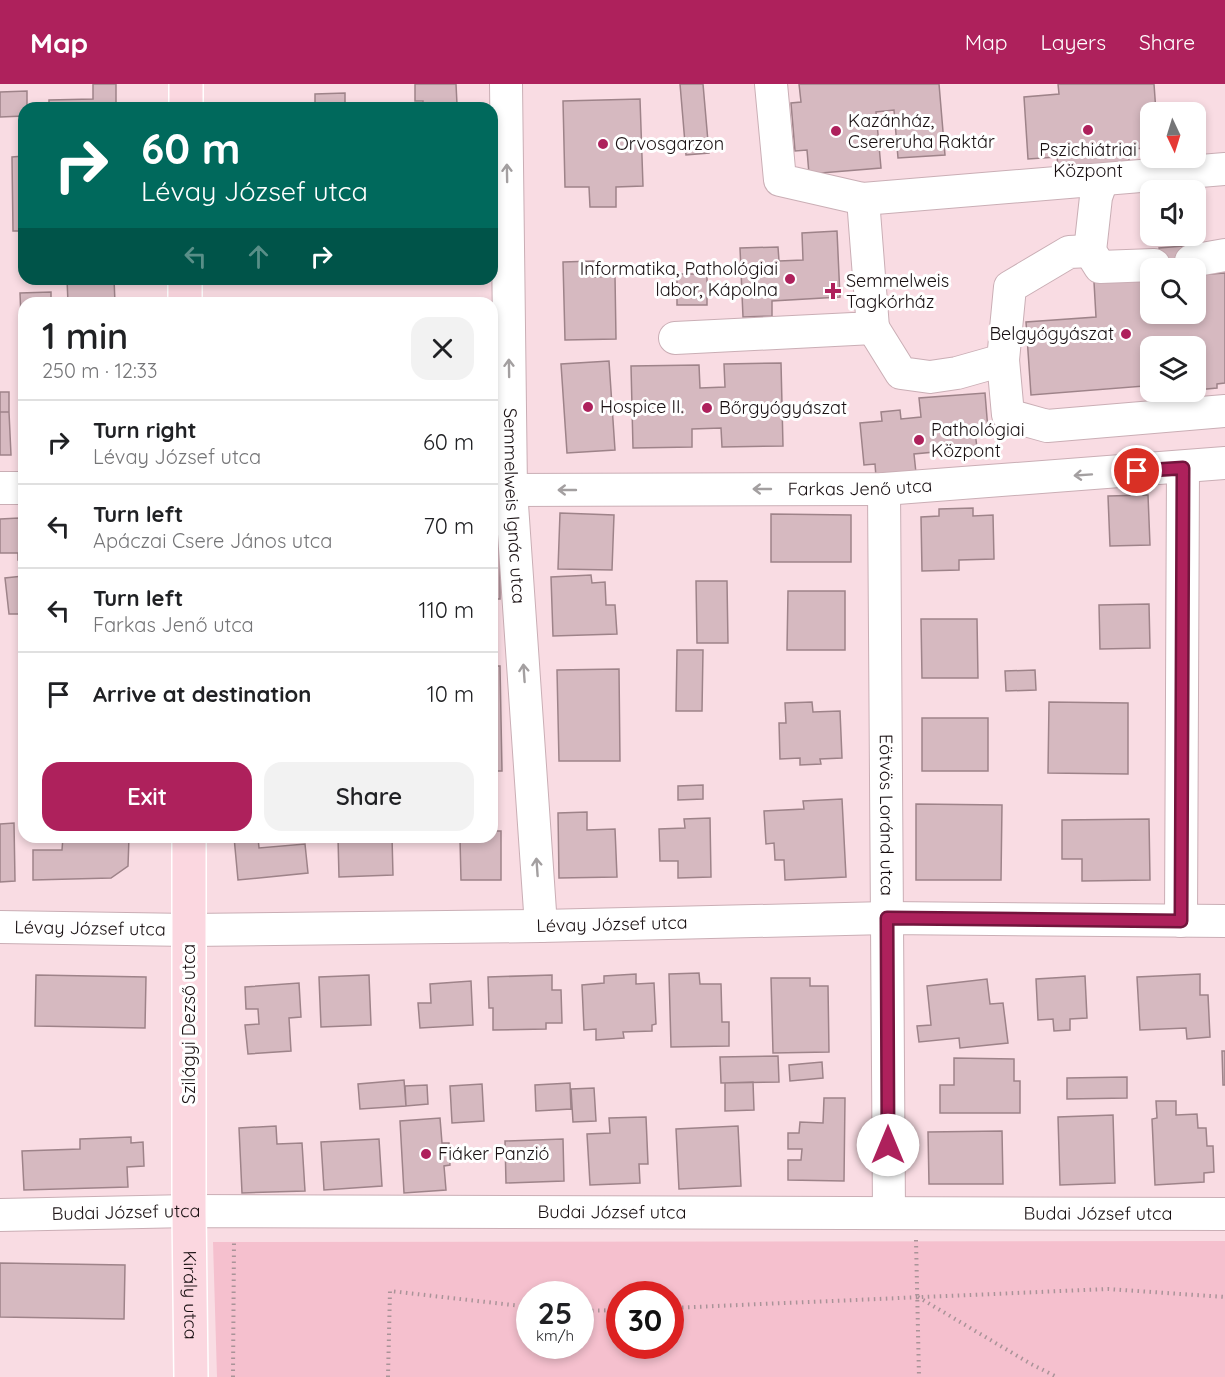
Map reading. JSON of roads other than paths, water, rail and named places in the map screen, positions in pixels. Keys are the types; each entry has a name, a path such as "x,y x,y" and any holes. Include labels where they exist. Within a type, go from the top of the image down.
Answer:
{"main road":[{"path":"186,84 186,102"},
{"name":"Szilágyi Dezső utca","path":"189,843 189,1211"},
{"name":"Király utca","path":"189,1211 191,1377"}],"street":[{"name":"Semmelweis Ignác utca","path":"506,84 502,490 541,926"},
{"path":"771,84 780,180 863,199 1225,170"},
{"path":"1102,180 1096,197 1090,250 1100,267 1140,266"},
{"path":"863,199 873,328 902,373 930,377 957,373 1003,360"},
{"path":"1090,250 1069,252 1010,287 1003,360 1008,416 1047,426 1225,411"},
{"path":"1206,258 1225,255"},
{"path":"675,338 873,328"},
{"name":"Farkas Jenő utca","path":"502,490 884,489 1225,464"},
{"path":"1181,921 1183,468"},
{"path":"0,488 18,488"},
{"name":"Eötvös Loránd utca","path":"884,489 887,918 902,1213"},
{"name":"Lévay József utca","path":"0,927 189,930 541,926 887,918 1225,921"},
{"name":"Budai József utca","path":"0,1215 189,1211 1225,1214"}],"place":[{"name":"Pszichiátriai Központ","path":"1088,130"},
{"name":"Kazánház, Csereruha Raktár","path":"836,131"},
{"name":"Orvosgarzon","path":"603,144"},
{"name":"Informatika, Pathológiai labor, Kápolna","path":"790,279"},
{"name":"Semmelweis Tagkórház","path":"833,291"},
{"name":"Belgyógyászat","path":"1126,334"},
{"name":"Hospice II.","path":"588,407"},
{"name":"Bőrgyógyászat","path":"707,408"},
{"name":"Pathológiai Központ","path":"919,440"},
{"name":"Fiáker Panzió","path":"426,1154"}]}
